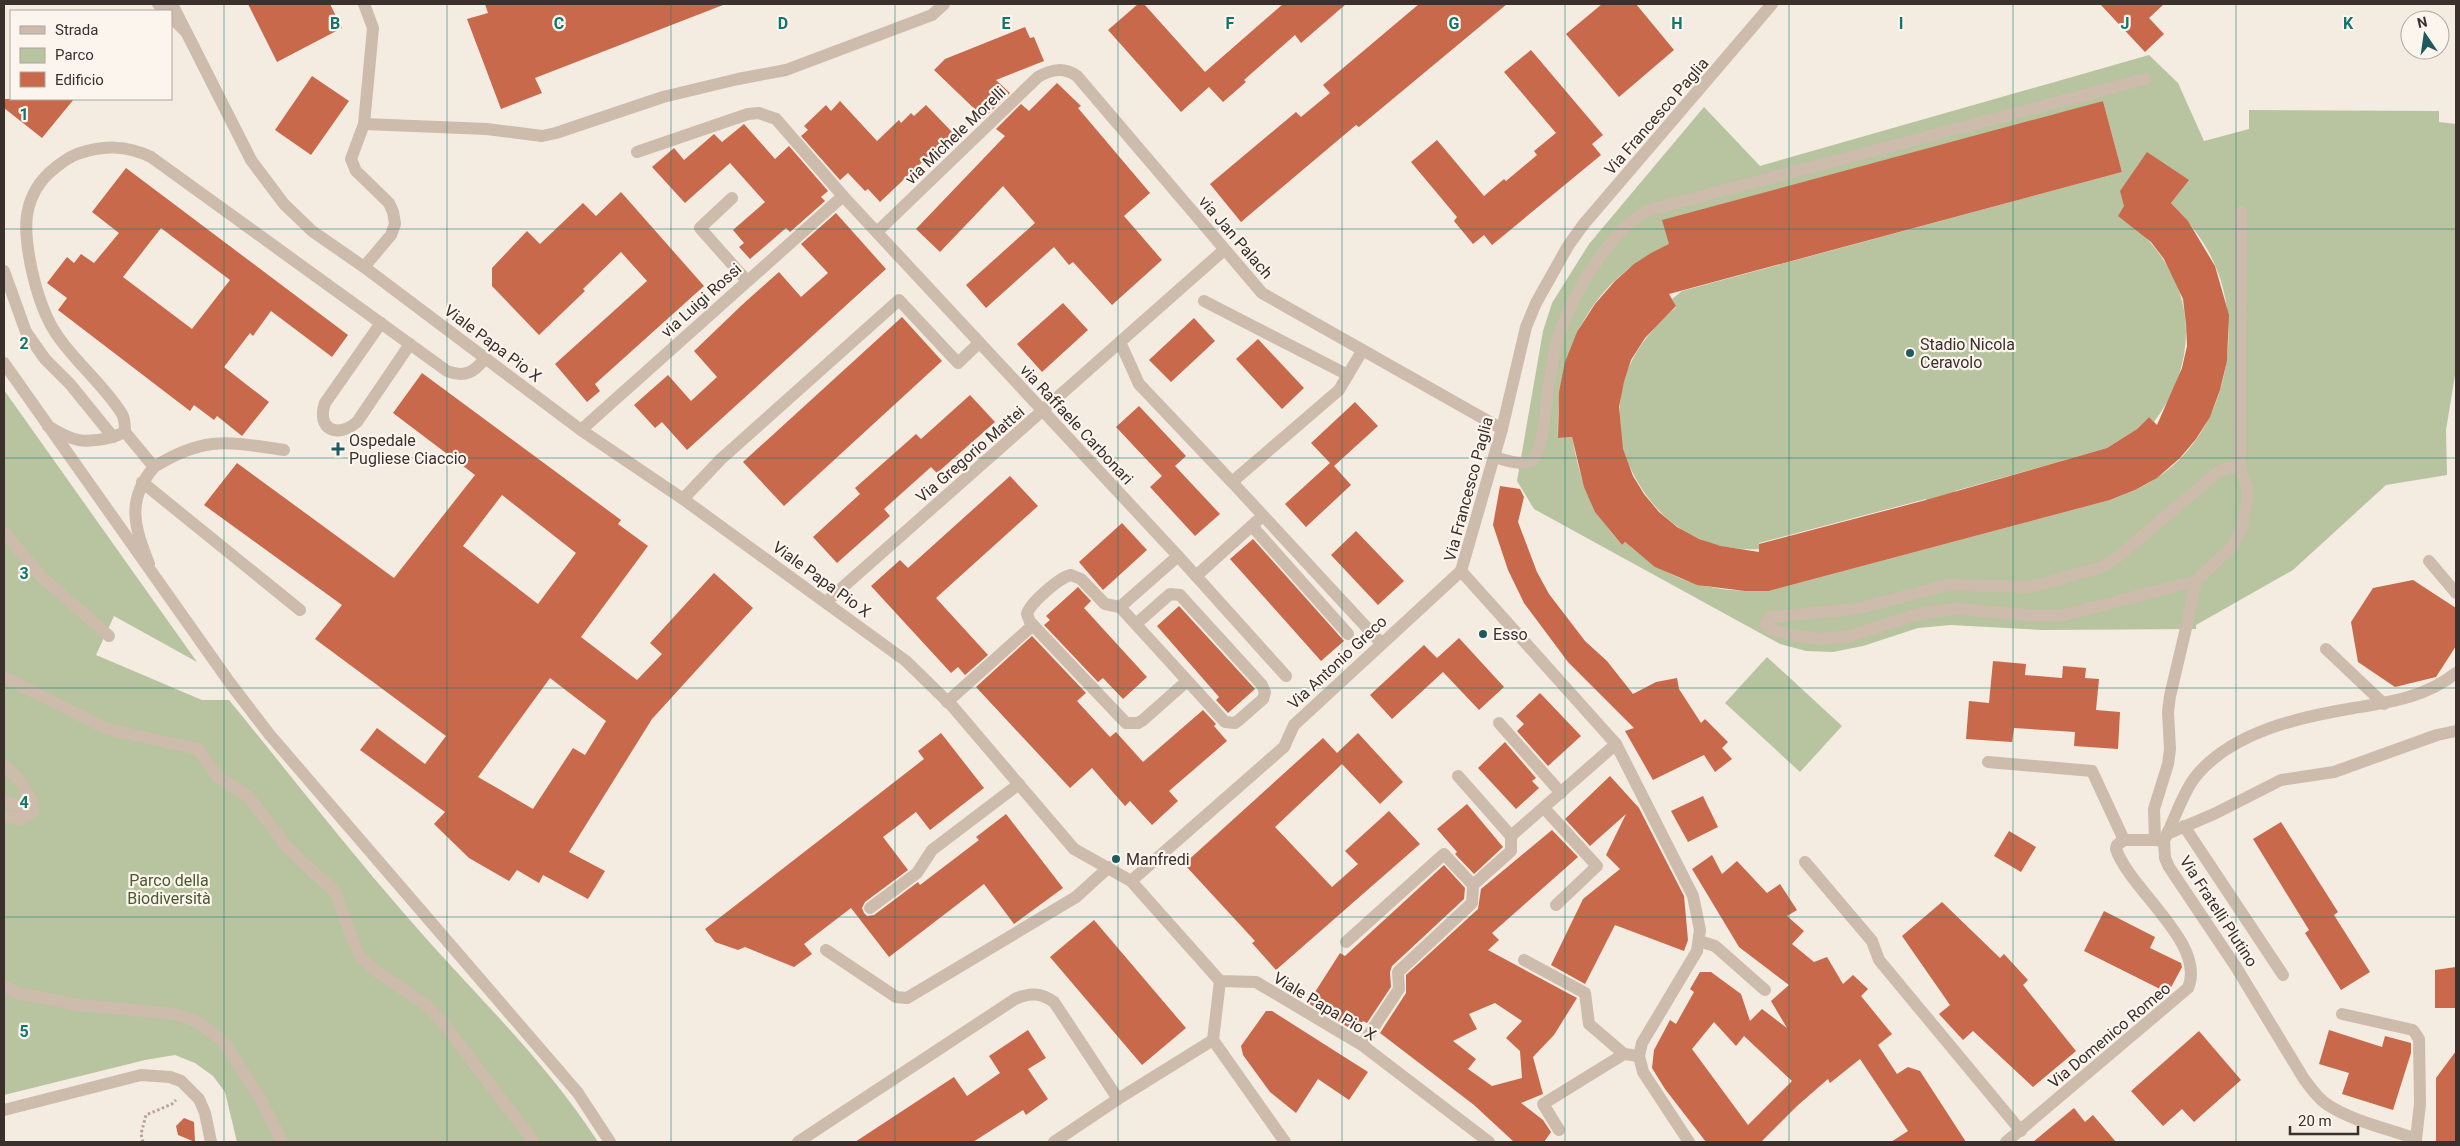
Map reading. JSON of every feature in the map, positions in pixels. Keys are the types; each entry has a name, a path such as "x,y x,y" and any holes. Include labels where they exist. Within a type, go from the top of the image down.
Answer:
{"street":[{"name":"Viale Papa Pio X","path":"172,4 251,160 278,197 312,231 364,267 581,430 683,499 906,661 947,702 1074,849 1131,881 1220,981 1256,982 1362,1045 1489,1142"},
{"path":"364,4 373,28 364,124 351,159 353,166 388,203 393,212 394,224 391,235 364,267"},
{"path":"364,124 487,129 531,135 549,134 663,97 738,79 786,70 932,15 944,4"},
{"name":"Via Francesco Paglia","path":"1638,1056 1642,1043 1693,959 1699,941 1698,916 1693,896 1616,744 1461,571 1502,429 1526,327 1536,303 1568,246 1583,225 1772,4"},
{"path":"172,18 186,32"},
{"name":"via Jan Palach","path":"1059,69 1069,71 1077,76 1262,293 1502,429"},
{"name":"via Michele Morelli","path":"878,232 1038,77 1059,69"},
{"path":"1494,457 1522,463 1528,463 1535,458 1557,340 1571,305 1597,263 1635,217 1646,211 2145,79"},
{"name":"via Raffaele Carbonari","path":"637,152 748,114 758,113 776,119 843,196 1178,556 1286,676"},
{"path":"119,435 122,414 56,334 46,316 34,278 26,243 26,218 32,195 40,182 70,156 105,147 125,148 151,157 454,374 473,372 485,358"},
{"name":"via Luigi Rossi","path":"581,430 843,196"},
{"path":"732,198 700,228 747,280"},
{"path":"2240,468 2228,468 2218,472 2108,565 2030,587 1948,585 1873,606 1771,617 1765,623 1770,630 1820,639 1850,636 1916,615 1936,611 1959,609 2039,616 2064,615 2196,580 2219,562 2233,546 2242,527 2247,500 2247,488 2240,468 2241,212"},
{"name":"Via Gregorio Mattei","path":"826,602 1224,250"},
{"path":"4,271 26,332 45,359 119,435 154,467"},
{"path":"683,499 721,459 899,300 958,363 979,344"},
{"path":"1204,301 1348,375"},
{"path":"381,323 325,403 322,412 326,426 333,431 349,429 356,422 410,344"},
{"path":"1120,342 1139,384 1381,643"},
{"path":"1232,482 1339,390 1362,351"},
{"path":"4,363 230,683 269,734 578,1093 610,1142"},
{"path":"48,426 69,439 84,441 119,435"},
{"path":"152,572 141,544 136,516 136,499 142,482 154,467 176,453 203,445 222,443 284,450"},
{"path":"142,482 300,610"},
{"path":"1196,576 1263,516"},
{"path":"1252,526 1348,634"},
{"path":"4,532 42,577 109,636"},
{"path":"1120,607 1178,556"},
{"path":"2429,560 2456,593"},
{"name":"Via Antonio Greco","path":"1131,881 1284,748 1294,725 1461,571"},
{"path":"1136,624 1170,594 1180,595 1262,684 1265,696 1235,723 1225,722 1186,682 1120,607 1105,604 1081,579 1071,575 1066,576 1028,609 1028,619 1033,625 1126,723 1138,723 1143,720 1186,682"},
{"name":"Via Fratelli Plutino","path":"2196,580 2170,696 2168,712 2170,749 2168,764 2154,809 2165,858 2169,867 2236,967 2304,1079 2315,1093 2326,1104 2339,1111 2416,1141"},
{"path":"947,702 1033,625"},
{"path":"2326,649 2384,704"},
{"path":"2162,838 2195,778 2213,758 2234,744 2282,725 2316,716 2384,704 2430,689 2456,672"},
{"path":"4,677 107,729 198,749 216,776 248,796 287,847 336,892 359,956 376,971 426,1005 444,1024 534,1142"},
{"path":"1499,723 1560,793"},
{"path":"1988,762 2092,771 2124,840 2162,838 2281,780 2334,772 2437,735 2456,731"},
{"path":"1511,836 1616,744"},
{"path":"4,765 17,777 32,796 33,811"},
{"path":"1362,1045 1399,989 1398,972 1472,903 1473,886 1511,851 1511,836 1458,776"},
{"path":"870,908 917,873 932,850 1019,784"},
{"path":"4,801 33,811"},
{"path":"1544,808 1598,866 1556,905"},
{"path":"4,816 21,819 33,811"},
{"path":"2184,826 2283,975"},
{"name":"Via Domenico Romeo","path":"2006,1142 2182,996 2192,980 2191,960 2186,950 2118,855 2117,845 2124,840"},
{"path":"1346,942 1444,854 1473,886"},
{"path":"1806,862 1872,941 1879,960 2021,1131"},
{"path":"826,950 896,997 907,998 1076,897 1109,867"},
{"path":"1699,941 1715,946 1764,990"},
{"path":"1524,960 1584,993 1589,1024 1624,1054 1638,1056 1643,1072 1689,1142"},
{"path":"1220,981 1213,1040 1285,1142"},
{"path":"4,986 17,993 79,1005 176,1014 198,1022 224,1042 261,1100 282,1142"},
{"path":"798,1142 1025,994 1046,996 1054,1002 1118,1099"},
{"path":"2342,1014 2413,1030 2417,1034 2419,1039 2420,1104 2416,1141"},
{"path":"1054,1142 1118,1099 1213,1040"},
{"path":"1559,1130 1543,1104 1624,1054"},
{"path":"4,1110 141,1075 170,1077 187,1086 199,1100 205,1113 211,1142"}],"path":[{"path":"143,1142 141,1134 146,1115 172,1104 187,1086"}],"green space":[{"name":"Stadio Nicola Ceravolo","path":"2149,55 2178,83 2204,141 2249,129 2249,110 2439,111 2439,122 2456,124 2456,369 2446,430 2447,475 2386,485 2293,570 2196,625 2196,629 2042,630 1951,625 1918,628 1863,646 1833,652 1806,651 1780,644 1534,509 1517,481 1543,331 1552,303 1589,244 1704,107 1760,166","holes":["2103,101 2122,172 1682,291 1672,299 1676,307 1650,333 1632,360 1622,391 1619,428 1585,467 1625,456 1647,496 1676,526 1714,544 1735,548 1759,549 1759,543 1926,499 1930,516 1960,508 1955,491 2107,448 2137,429 2149,417 2154,422 2169,397 2180,372 2185,346 2185,321 2181,296 2171,272 2156,249 2136,228 2188,180 2171,203 2196,232 2215,265 2224,293 2228,322 2228,353 2222,383 2212,412 2197,438 2178,461 2155,479 2133,491 2110,500 1769,591 1727,590 1709,587 1675,576 1658,567 1625,542 1622,545 1602,520 1583,482 1572,437 1558,438 1559,407 1563,377 1571,349 1582,323 1598,299 1617,278 1641,260 1669,245"]},
{"name":"Parco della Biodiversità","path":"4,390 197,662 114,616 96,655 202,700 229,700 380,885 427,940 529,1052 598,1142 237,1142 225,1092 213,1076 195,1063 175,1055 145,1060 4,1095"},
{"path":"1767,657 1842,726 1800,772 1725,703"}],"building":[{"path":"248,4 330,4 342,28 277,62"},
{"path":"485,4 723,5 535,78 542,93 501,109 467,19 488,13"},
{"path":"1138,4 1144,4 1205,72 1283,4 1346,4 1301,43 1295,35 1244,80 1246,82 1223,102 1209,87 1181,112 1108,30"},
{"path":"1419,4 1507,4 1359,127 1356,125 1241,222 1210,184 1296,112 1301,117 1330,93 1323,85"},
{"path":"1602,4 1636,4 1674,50 1619,97 1566,34"},
{"path":"2100,4 2164,4 2149,18 2164,34 2145,52"},
{"path":"1025,27 1030,38 1034,37 1044,61 996,80 1010,93 984,118 934,70 945,59"},
{"path":"1531,50 1603,135 1592,144 1601,155 1492,245 1484,235 1473,244 1454,221 1457,217 1411,162 1437,140 1484,196 1504,179 1506,181 1537,155 1534,151 1556,133 1504,72"},
{"path":"312,76 349,101 311,155 275,130"},
{"path":"1057,83 1081,106 1078,108 1150,193 1124,216 1162,260 1112,305 1073,262 1069,265 1054,247 986,308 966,285 1035,223 1003,186 940,252 916,229 1005,136 996,129 1021,104 1029,111"},
{"path":"4,99 73,100 42,138 4,108"},
{"path":"840,101 877,141 899,120 901,123 911,113 914,116 926,105 953,133 880,202 868,189 865,191 848,173 840,180 801,136 808,130 804,126 826,105 831,111"},
{"path":"2103,101 2122,172 1669,294 1676,306 1645,338 1631,360 1624,382 1619,407 1623,449 1633,476 1644,494 1659,512 1677,527 1699,539 1721,546 1759,552 1759,544 1926,500 2107,448 2137,429 2149,417 2157,425 2182,368 2187,346 2183,299 2164,259 2151,242 2118,216 2124,206 2120,191 2147,152 2189,180 2171,203 2188,221 2215,266 2229,315 2227,361 2220,390 2210,417 2196,439 2180,458 2157,478 2135,490 2110,500 1769,591 1745,591 1697,585 1655,567 1625,542 1622,545 1595,512 1584,487 1572,437 1558,438 1559,392 1565,362 1577,332 1595,304 1615,281 1634,264 1669,244 1662,220"},
{"path":"744,124 775,159 789,146 828,191 821,197 825,201 790,232 786,228 750,259 739,247 744,243 733,230 765,202 730,163 685,203 652,167 674,148 684,160 714,134 722,142"},
{"path":"126,168 348,335 332,357 271,311 253,336 250,333 224,367 269,402 242,436 217,416 214,420 194,405 190,411 58,310 67,298 47,283 67,257 74,263 81,254 94,263 119,233 92,212","holes":["161,228 230,280 192,329 123,277"]},
{"path":"621,192 704,286 595,384 600,391 587,402 555,364 647,281 621,252 583,289 585,291 539,335 492,286 492,268 527,231 540,244 583,203 596,216"},
{"path":"836,213 886,269 687,450 662,422 655,428 634,405 668,375 691,401 717,377 694,351 743,304 779,272 801,297 828,273 801,244"},
{"path":"1063,303 1088,330 1042,372 1017,344"},
{"path":"902,317 942,361 784,506 743,462"},
{"path":"1194,318 1215,341 1171,382 1149,360"},
{"path":"1258,339 1304,388 1282,409 1236,359"},
{"path":"422,373 621,520 618,524 648,546 581,637 637,680 662,654 650,643 714,573 753,608 652,719 569,852 605,871 588,899 543,875 539,883 517,870 509,881 469,858 434,824 445,812 360,750 377,728 425,764 446,736 315,639 342,605 204,505 237,463 394,578 475,475 393,413","holes":["502,495 576,553 538,604 463,546","550,678 606,721 585,755 573,748 533,809 478,777"]},
{"path":"970,395 995,422 937,473 931,467 884,509 890,516 837,563 813,537 860,494 855,488 916,434 921,439"},
{"path":"1355,402 1378,426 1334,466 1351,485 1306,527 1285,504 1330,463 1311,443"},
{"path":"1139,406 1186,456 1175,466 1220,514 1195,536 1150,487 1162,476 1116,427"},
{"path":"1010,476 1038,506 936,598 988,655 965,675 958,667 951,673 871,586 900,560 908,568"},
{"path":"1500,486 1520,489 1524,497 1518,522 1537,572 1549,594 1585,641 1607,661 1633,694 1656,682 1677,678 1679,689 1701,723 1705,719 1728,742 1722,748 1732,759 1715,772 1704,755 1653,780 1625,731 1634,728 1568,662 1524,603 1508,570 1493,525"},
{"path":"1122,523 1147,550 1103,590 1079,562"},
{"path":"1356,531 1404,581 1378,605 1331,555"},
{"path":"1253,539 1344,641 1321,661 1230,559"},
{"path":"2413,580 2456,608 2456,646 2436,677 2395,687 2358,662 2351,622 2373,588"},
{"path":"1078,587 1091,601 1084,608 1147,677 1123,699 1103,678 1098,682 1044,625 1050,620 1046,616"},
{"path":"1179,606 1255,689 1228,713 1216,700 1219,697 1157,626"},
{"path":"1032,636 1086,693 1077,701 1110,737 1116,732 1143,762 1203,710 1216,724 1214,726 1227,741 1169,791 1178,801 1152,825 1130,801 1125,806 1092,768 1070,788 976,687"},
{"path":"1459,638 1504,687 1479,710 1443,672 1392,719 1370,695 1424,645 1437,658"},
{"path":"1993,661 2026,664 2025,675 2062,678 2063,666 2086,668 2085,678 2099,679 2096,710 2120,712 2118,749 2074,746 2075,732 2014,728 2012,742 1966,739 1969,701 1989,703"},
{"path":"1540,693 1581,736 1548,766 1517,731 1524,724 1516,716"},
{"path":"941,733 984,788 930,830 916,812 883,837 908,870 865,902 862,908 864,913 867,916 874,915 918,882 920,885 979,840 976,837 1006,814 1063,888 1014,924 984,884 889,957 851,908 804,944 812,954 794,967 745,947 738,950 715,942 705,929 924,759 918,751"},
{"path":"1358,733 1403,782 1380,804 1342,764 1275,827 1332,887 1358,864 1345,851 1389,811 1420,844 1276,970 1252,943 1255,941 1184,864 1323,738 1337,753"},
{"path":"1505,742 1536,778 1532,781 1539,788 1516,809 1478,768"},
{"path":"1610,776 1639,808 1684,896 1688,940 1684,951 1615,925 1585,984 1551,965 1583,899 1620,869 1606,855 1626,814 1590,846 1565,819"},
{"path":"1703,796 1718,827 1688,842 1671,811"},
{"path":"1467,804 1503,847 1474,874 1455,854 1457,852 1437,829"},
{"path":"2281,822 2338,912 2334,915 2370,972 2341,990 2305,933 2309,930 2253,839"},
{"path":"1552,830 1578,857 1492,933 1499,940 1488,950 1577,998 1554,1035 1533,1057 1543,1094 1521,1103 1543,1120 1551,1132 1544,1142 1514,1142 1474,1105 1380,1033 1406,993 1406,975 1478,909 1481,889","holes":["1495,1003 1522,1021 1506,1038 1520,1051 1522,1078 1492,1086 1468,1069 1476,1059 1453,1041 1477,1029 1469,1014"]},
{"path":"2009,831 2036,847 2021,872 1994,856"},
{"path":"1712,855 1722,874 1737,861 1767,893 1780,884 1797,910 1787,916 1804,931 1792,944 1814,962 1827,957 1843,984 1853,975 1868,989 1861,996 1892,1034 1878,1045 1897,1074 1908,1067 1920,1071 1966,1142 1891,1142 1908,1131 1860,1059 1830,1083 1828,1079 1797,1106 1761,1142 1706,1142 1665,1089 1652,1068 1654,1050 1670,1020 1676,1024 1694,992 1690,989 1700,972 1711,972 1741,994 1750,1021 1762,1009 1787,1028 1771,1001 1789,985 1739,947 1692,869","holes":["1714,1022 1736,1046 1744,1036 1792,1081 1748,1125 1692,1049"]},
{"path":"1444,865 1465,888 1464,899 1392,966 1390,972 1391,987 1367,1023 1363,1021 1356,1032 1308,1003 1340,953 1345,956"},
{"path":"1942,902 2000,958 2004,954 2028,980 2023,985 2076,1051 2033,1087 1973,1031 1963,1040 1939,1014 1950,1005 1902,936"},
{"path":"2104,911 2155,937 2150,948 2181,963 2182,967 2168,993 2084,951"},
{"path":"1094,920 1186,1028 1142,1065 1050,957"},
{"path":"2456,967 2456,1008 2435,1008 2435,970"},
{"path":"1266,1011 1272,1011 1368,1072 1349,1100 1318,1079 1296,1113 1270,1092 1243,1055 1241,1046"},
{"path":"1028,1030 1046,1058 1028,1069 1048,1099 1026,1115 1023,1110 973,1142 855,1142 954,1077 967,1096 1000,1073 989,1056"},
{"path":"2329,1030 2382,1047 2385,1036 2411,1043 2411,1053 2393,1110 2342,1094 2349,1073 2319,1064"},
{"path":"2199,1031 2241,1080 2194,1122 2182,1109 2163,1126 2131,1091"},
{"path":"2456,1051 2456,1142 2436,1142 2436,1078"},
{"path":"2074,1108 2085,1122 2093,1115 2116,1142 2033,1142"},
{"path":"184,1118 194,1122 195,1142 178,1135 176,1126"}],"place":[{"name":"Stadio Nicola Ceravolo","path":"1910,353"},
{"name":"Ospedale Pugliese Ciaccio","path":"338,449"},
{"name":"Esso","path":"1483,634"},
{"name":"Manfredi","path":"1116,859"}]}
